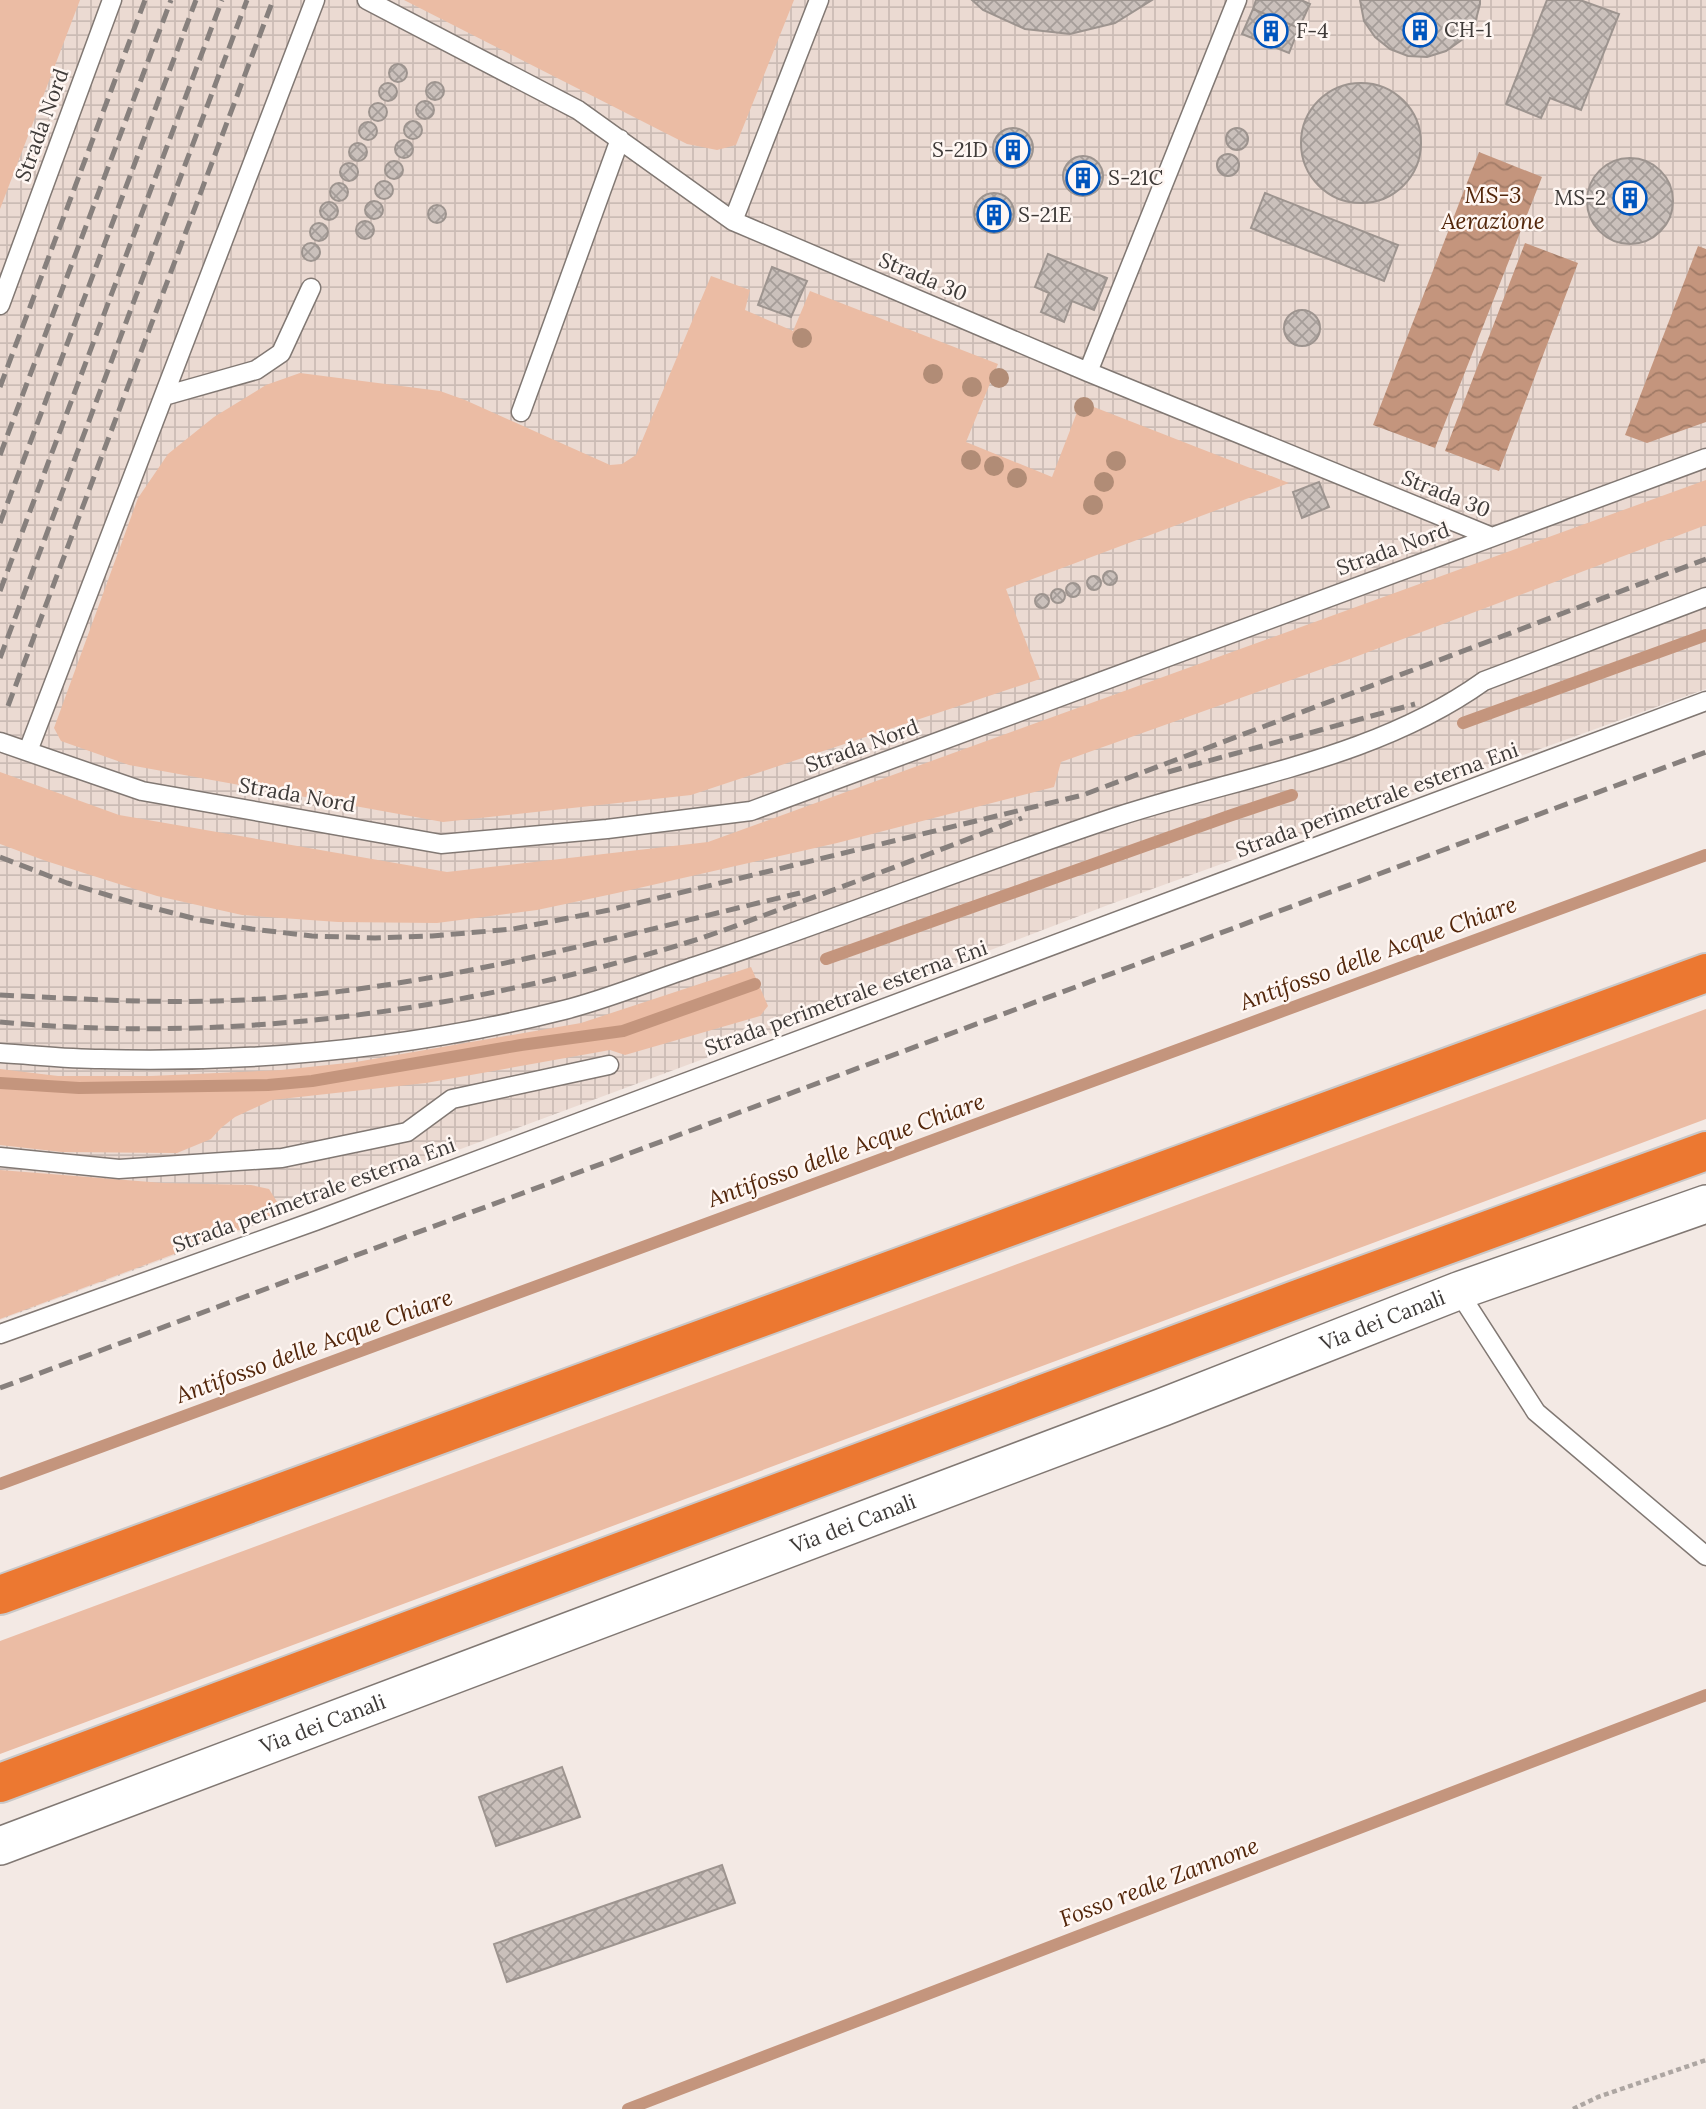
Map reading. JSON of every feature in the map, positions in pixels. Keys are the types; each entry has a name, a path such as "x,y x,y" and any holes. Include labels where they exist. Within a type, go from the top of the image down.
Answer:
{"highway":[{"path":"0,1595 1706,973"},
{"path":"0,1783 1285,1304 1706,1151"}],"street":[{"name":"Via dei Canali","path":"0,1846 1150,1412 1458,1291 1706,1204"}],"lane":[{"name":"Strada Nord","path":"0,305 112,0"},
{"path":"27,751 315,0"},
{"name":"Strada 30","path":"367,0 578,110 733,221 1088,372 1492,537"},
{"path":"733,221 819,0"},
{"path":"1088,372 1237,0"},
{"path":"522,412 620,139"},
{"path":"164,396 256,370 281,353 311,288"},
{"name":"Strada Nord","path":"0,742 142,791 441,844 607,829 751,811 1706,458"},
{"path":"0,1053 101,1059 272,1056 429,1038 566,1009 770,941 1107,820 1195,792 1291,769 1351,747 1453,703 1484,681 1706,597"},
{"name":"Strada perimetrale esterna Eni","path":"0,1334 314,1221 1706,701"},
{"path":"0,1157 119,1169 282,1158 407,1132 452,1100 609,1065"},
{"path":"1458,1291 1535,1412 1706,1556"}],"path":[{"path":"1573,2109 1598,2097 1706,2060"}],"shaded area":[{"path":"0,0 1706,0 1706,689 1108,905 819,1016 0,1320"},
{"path":"0,0 80,0 0,209"},
{"path":"404,0 794,0 736,145 717,150 687,144"},
{"path":"711,276 750,290 745,310 793,331 810,291 998,364 966,442 1052,477 1081,402 1289,483 1006,589 1040,679 691,795 443,822 129,765 61,741 54,728 138,498 168,454 214,417 266,385 300,373 440,391 610,465 622,464 636,455"},
{"path":"1706,480 1706,525 1347,660 1061,762 1054,787 837,843 617,893 537,910 437,923 338,922 242,915 157,896 0,844 0,772 119,815 447,872 708,842"},
{"path":"751,967 768,1006 760,1016 625,1055 610,1050 426,1083 272,1100 235,1117 211,1139 177,1153 62,1152 0,1145 0,1069 58,1076 151,1076 281,1070 356,1062 581,1023"},
{"path":"1706,1009 1706,1119 0,1754 0,1641"},
{"path":"0,1170 163,1183 251,1185 269,1189 284,1213 0,1319"}],"water":[{"name":"MS-3 Aerazione","path":"1479,152 1542,177 1435,448 1373,425"},
{"path":"1525,243 1578,263 1499,471 1445,451"},
{"path":"1698,246 1706,249 1706,422 1647,443 1625,435"}],"building":[{"path":"972,0 1152,0 1115,23 1070,34 1025,29 983,10"},
{"path":"1256,0 1301,0 1310,4 1299,28 1253,9"},
{"name":"CH-1","path":"1360,0 1480,0 1480,4 1475,23 1463,39 1446,51 1427,57 1408,56 1390,49 1375,37 1364,21"},
{"path":"1547,0 1580,0 1619,14 1581,110 1550,98 1541,118 1506,104"},
{"name":"F-4","path":"1253,9 1299,28 1289,53 1242,34"},
{"path":"398,64 404,67 407,73 404,79 398,82 392,79 389,73 392,67"},
{"path":"435,82 441,85 444,91 441,97 435,100 429,97 426,91 429,85"},
{"path":"388,83 394,86 397,92 394,98 388,101 382,98 379,92 382,86"},
{"path":"1361,83 1384,88 1403,101 1416,120 1421,143 1416,166 1403,185 1384,198 1361,203 1338,198 1319,185 1306,166 1301,143 1306,120 1319,101 1338,88"},
{"path":"425,101 431,104 434,110 431,116 425,119 419,116 416,110 419,104"},
{"path":"378,103 384,106 387,112 384,118 378,121 372,118 369,112 372,106"},
{"path":"413,121 419,124 422,130 419,136 413,139 407,136 404,130 407,124"},
{"path":"368,122 374,125 377,131 374,137 368,140 362,137 359,131 362,125"},
{"name":"S-21D","path":"1013,128 1027,134 1033,148 1027,162 1013,168 999,162 993,148 999,134"},
{"path":"1237,128 1245,131 1248,139 1245,147 1237,150 1229,147 1226,139 1229,131"},
{"path":"404,140 410,143 413,149 410,155 404,158 398,155 395,149 398,143"},
{"path":"358,143 364,146 367,152 364,158 358,161 352,158 349,152 352,146"},
{"path":"1228,154 1236,157 1239,165 1236,173 1228,176 1220,173 1217,165 1220,157"},
{"name":"S-21C","path":"1083,156 1097,162 1103,176 1097,190 1083,196 1069,190 1063,176 1069,162"},
{"name":"MS-2","path":"1630,158 1654,165 1666,177 1673,201 1666,225 1654,237 1630,244 1606,237 1594,225 1587,201 1594,177 1606,165"},
{"path":"394,161 400,164 403,170 400,176 394,179 388,176 385,170 388,164"},
{"path":"349,163 355,166 358,172 355,178 349,181 343,178 340,172 343,166"},
{"path":"384,181 390,184 393,190 390,196 384,199 378,196 375,190 378,184"},
{"path":"339,183 345,186 348,192 345,198 339,201 333,198 330,192 333,186"},
{"name":"S-21E","path":"994,193 1008,199 1014,213 1008,227 994,233 980,227 974,213 980,199"},
{"path":"1265,193 1398,245 1384,281 1251,228"},
{"path":"374,201 380,204 383,210 380,216 374,219 368,216 365,210 368,204"},
{"path":"329,202 335,205 338,211 335,217 329,220 323,217 320,211 323,205"},
{"path":"437,205 443,208 446,214 443,220 437,223 431,220 428,214 431,208"},
{"path":"365,221 371,224 374,230 371,236 365,239 359,236 356,230 359,224"},
{"path":"319,223 325,226 328,232 325,238 319,241 313,238 310,232 313,226"},
{"path":"311,243 317,246 320,252 317,258 311,261 305,258 302,252 305,246"},
{"path":"1048,254 1107,278 1094,310 1072,301 1064,322 1041,312 1049,293 1035,287"},
{"path":"772,267 807,281 791,317 758,305"},
{"path":"1302,310 1315,315 1320,328 1315,341 1302,346 1289,341 1284,328 1289,315"},
{"path":"1319,482 1329,507 1302,518 1293,492"},
{"path":"1107,571 1113,571 1117,578 1113,585 1107,585 1103,581 1103,575"},
{"path":"1091,576 1097,576 1101,583 1097,590 1091,590 1087,586 1087,580"},
{"path":"1070,583 1076,583 1080,590 1076,597 1070,597 1066,593 1066,587"},
{"path":"1055,589 1061,589 1065,596 1061,603 1055,603 1051,599 1051,593"},
{"path":"1039,594 1045,594 1049,601 1045,608 1039,608 1035,604 1035,598"},
{"path":"562,1767 580,1817 496,1846 479,1797"},
{"path":"722,1865 735,1903 507,1982 494,1944"}],"waterway":[{"path":"1463,723 1706,635"},
{"path":"826,959 1292,795"},
{"name":"Antifosso delle Acque Chiare","path":"0,1484 1706,855"},
{"path":"0,1083 79,1088 268,1085 312,1081 521,1045 623,1031 755,984"},
{"name":"Fosso reale Zannone","path":"628,2109 1706,1695"}],"railway":[{"path":"0,387 145,0"},
{"path":"0,455 171,0"},
{"path":"0,523 196,0"},
{"path":"0,591 222,0"},
{"path":"0,658 247,0"},
{"path":"8,706 273,0"},
{"path":"0,857 67,883 134,903 200,920 252,929 312,936 375,938 513,929 609,910 1083,795 1706,559"},
{"path":"1168,772 1415,704"},
{"path":"0,1388 1706,752"},
{"path":"0,1022 88,1028 262,1025 348,1016 520,987 701,938 1022,818"},
{"path":"0,995 183,1001 244,1000 315,994 385,985 524,959 800,893"}],"place":[{"name":"CH-1","path":"1420,30"},
{"name":"F-4","path":"1271,31"},
{"name":"S-21D","path":"1013,150"},
{"name":"S-21C","path":"1083,178"},
{"name":"MS-2","path":"1630,198"},
{"name":"S-21E","path":"994,215"}]}
